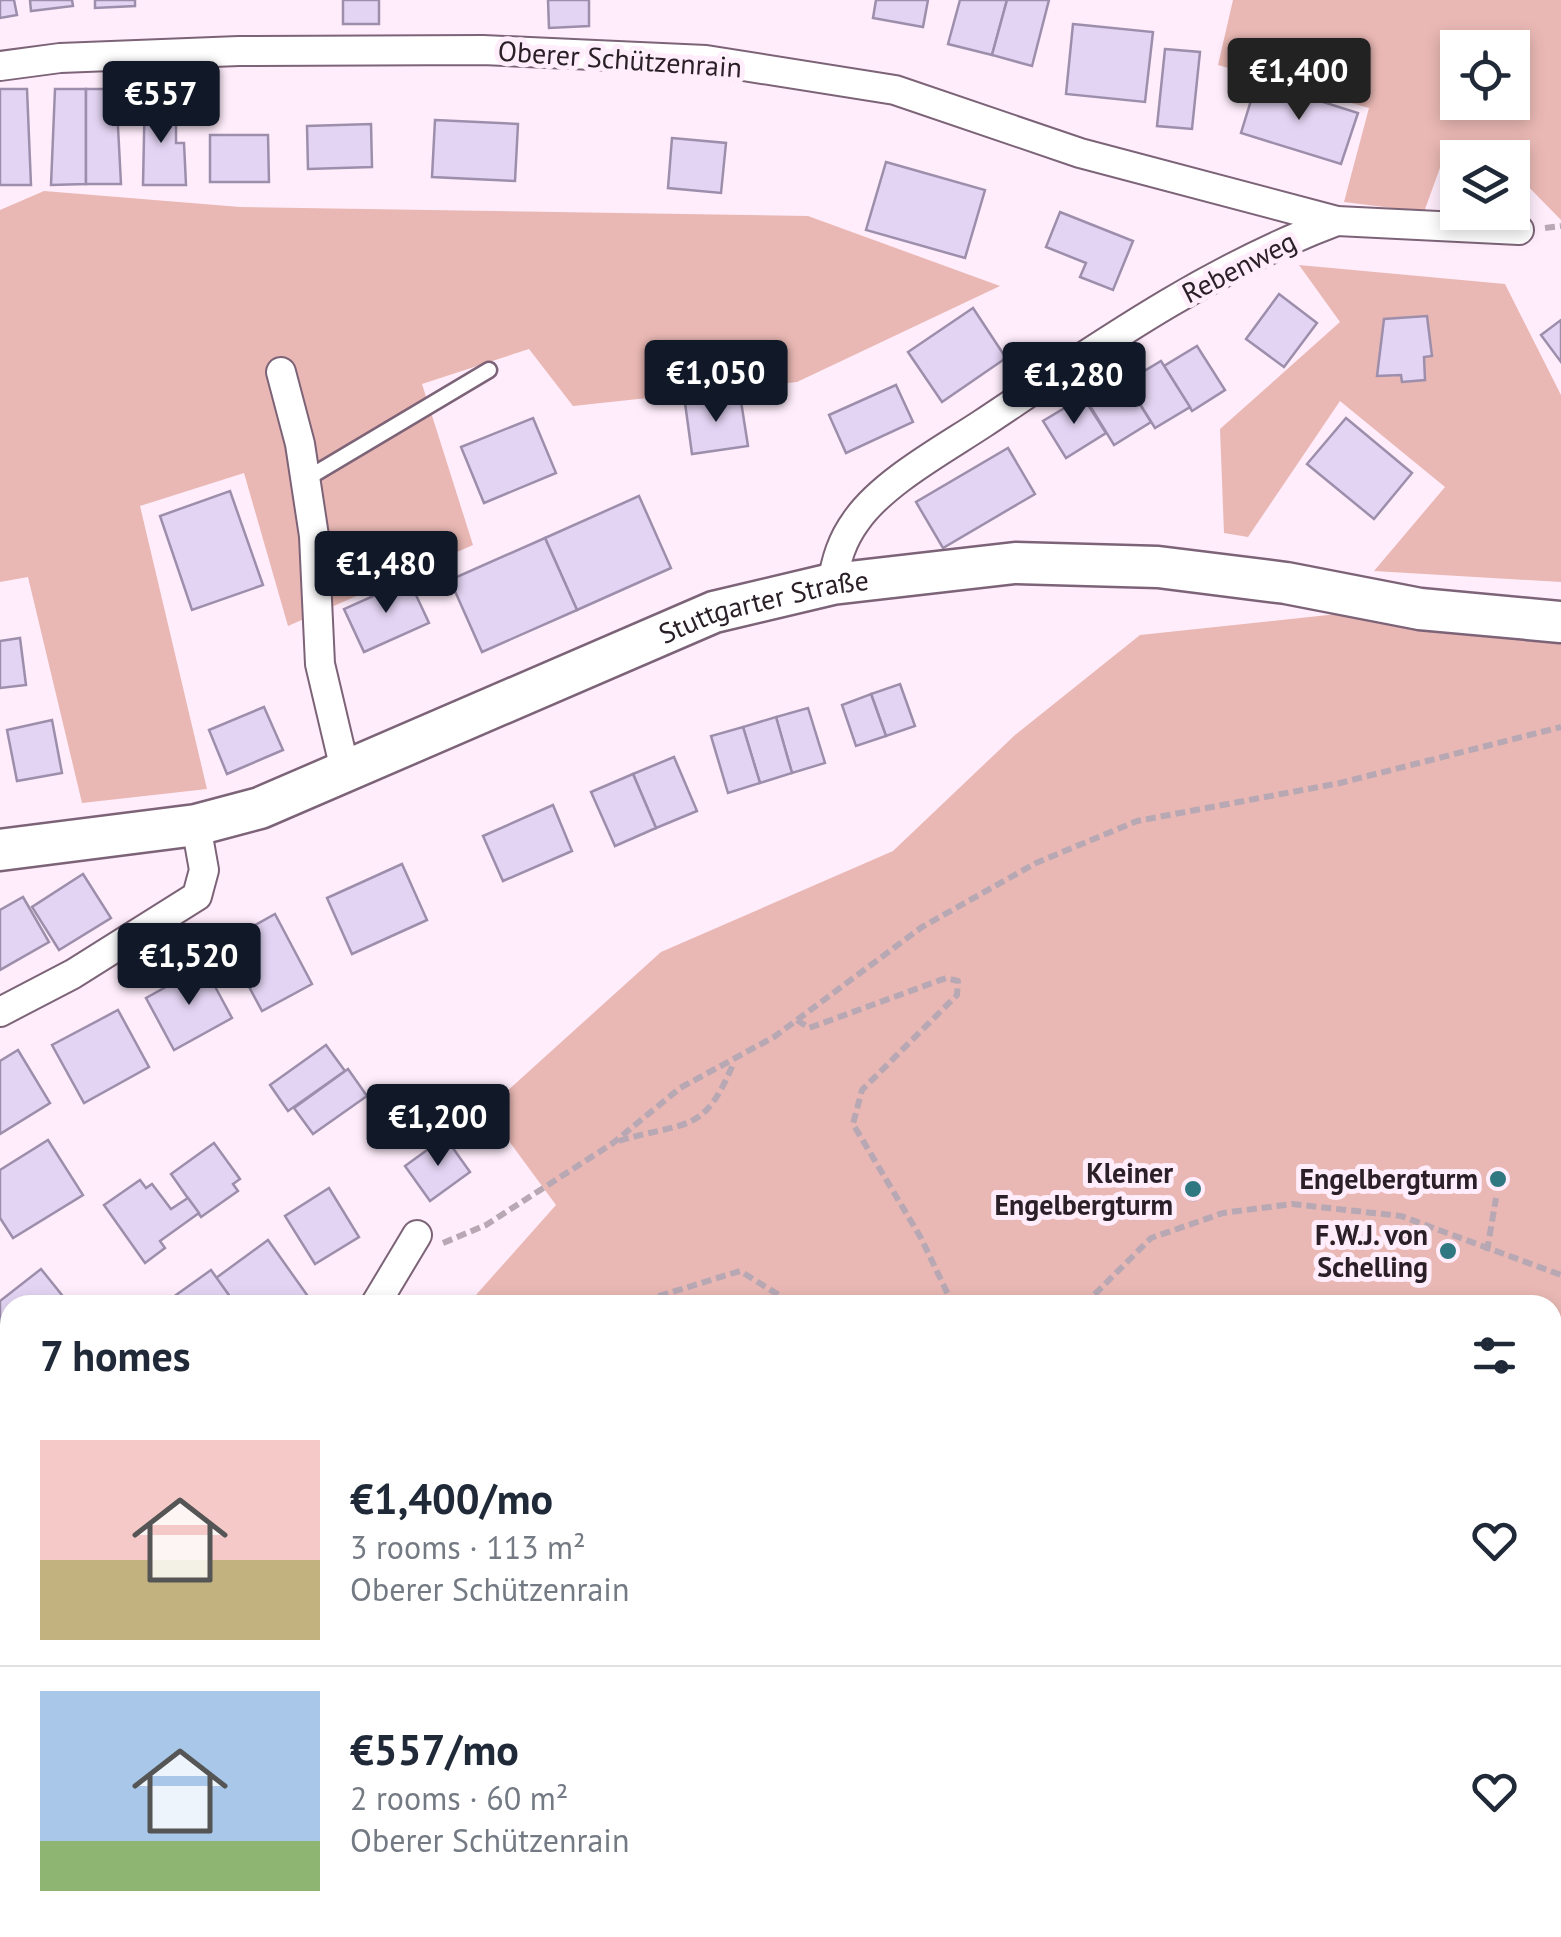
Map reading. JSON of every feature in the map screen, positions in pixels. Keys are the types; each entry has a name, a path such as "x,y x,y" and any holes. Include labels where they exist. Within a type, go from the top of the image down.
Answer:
{"main road":[{"name":"Stuttgarter Straße","path":"0,850 196,825 260,808 714,612 832,584 1015,563 1158,566 1286,583 1420,609 1561,622"}],"street":[{"name":"Oberer Schützenrain","path":"0,66 60,58 238,52 483,50 706,60 895,90 1080,153 1337,221 1440,226"},
{"name":"Rebenweg","path":"832,584 838,552 858,518 918,466 1203,281 1272,245 1337,221"},
{"path":"282,372 306,478 314,536 320,664 346,774"},
{"path":"0,1012 73,974 197,896 204,870 196,825"},
{"path":"382,1295 418,1235"}],"lane":[{"path":"306,478 489,370"}],"path":[{"path":"402,1264 486,1225 613,1143 680,1088 735,1060 797,1020 922,927 1036,864 1137,822 1340,783 1561,727"},
{"path":"797,1020 809,1028 946,978 958,981 957,995 862,1090 853,1124 921,1238 948,1295"},
{"path":"613,1143 698,1122 720,1095 735,1060"},
{"path":"1487,1251 1496,1198"},
{"path":"1094,1295 1152,1238 1223,1214 1292,1204 1402,1216 1487,1251 1561,1275"},
{"path":"662,1295 740,1271 780,1295"}],"shaded area":[{"path":"1233,0 1561,0 1561,220 1530,188 1530,140 1440,140 1440,168 1424,212 1344,202 1369,108 1218,65"},
{"path":"44,191 240,207 808,216 1000,286 797,382 573,406 529,349 422,384 473,545 288,626 244,473 140,506 207,789 82,803 28,577 0,582 0,210"},
{"path":"1299,265 1505,284 1561,395 1561,582 1374,571 1445,487 1340,401 1248,537 1224,533 1220,429 1340,322"},
{"path":"1365,611 1561,641 1561,1295 476,1295 556,1205 486,1110 661,952 893,851 1015,735 1140,635"}],"building":[{"path":"0,0 14,0 17,15 0,18"},
{"path":"30,0 72,0 73,6 31,11"},
{"path":"95,0 135,0 135,6 95,8"},
{"path":"343,0 379,0 379,24 343,24"},
{"path":"548,0 589,0 589,26 549,28"},
{"path":"876,0 928,0 923,27 873,18"},
{"path":"960,0 1007,0 992,55 948,44"},
{"path":"1007,0 1049,0 1032,66 992,55"},
{"path":"1073,24 1153,32 1145,102 1066,94"},
{"path":"1165,49 1200,52 1192,129 1157,126"},
{"path":"1257,81 1358,113 1341,164 1241,133"},
{"path":"0,89 27,89 31,185 0,185"},
{"path":"55,89 86,89 86,184 51,185"},
{"path":"86,89 116,89 121,184 86,184"},
{"path":"145,89 163,89 162,122 176,122 176,143 184,143 186,185 143,185"},
{"path":"435,120 518,124 515,181 432,177"},
{"path":"371,124 372,167 308,169 307,126"},
{"path":"210,135 268,135 269,182 210,182"},
{"path":"672,138 726,143 721,193 668,188"},
{"path":"886,162 985,190 965,258 866,230"},
{"path":"1060,212 1133,241 1113,290 1080,277 1086,263 1046,247"},
{"path":"1279,294 1317,323 1284,367 1246,339"},
{"path":"973,308 1006,358 942,402 908,352"},
{"path":"1427,316 1432,356 1424,357 1425,380 1402,382 1401,375 1377,376 1384,319"},
{"path":"1561,320 1561,362 1541,335"},
{"path":"1197,346 1225,390 1192,411 1164,366"},
{"path":"1161,361 1190,407 1155,428 1126,382"},
{"path":"1124,379 1151,422 1114,445 1087,401"},
{"path":"896,385 913,422 846,453 829,415"},
{"path":"740,395 748,446 692,454 685,403"},
{"path":"1083,397 1106,433 1066,458 1043,421"},
{"path":"533,418 556,473 484,503 461,447"},
{"path":"1346,418 1412,473 1374,519 1307,464"},
{"path":"1008,448 1035,494 943,548 916,502"},
{"path":"230,491 263,585 192,610 160,516"},
{"path":"639,496 671,568 577,610 545,538"},
{"path":"545,538 577,610 482,652 450,580"},
{"path":"409,580 429,623 364,652 344,609"},
{"path":"20,638 26,685 0,688 0,641"},
{"path":"900,684 915,726 886,736 871,694"},
{"path":"871,694 886,736 856,746 842,705"},
{"path":"264,707 283,750 227,774 209,730"},
{"path":"808,708 825,763 792,773 776,717"},
{"path":"776,717 792,773 760,783 743,727"},
{"path":"52,720 62,773 17,781 7,730"},
{"path":"743,727 760,783 728,793 711,736"},
{"path":"674,757 697,811 656,828 633,774"},
{"path":"633,774 656,828 615,846 591,792"},
{"path":"553,805 572,851 503,881 483,836"},
{"path":"402,864 427,920 352,954 327,898"},
{"path":"83,874 111,918 59,950 32,907"},
{"path":"23,897 49,942 0,970 0,910"},
{"path":"275,914 312,984 262,1011 225,942"},
{"path":"204,966 232,1018 174,1050 146,998"},
{"path":"118,1010 149,1067 84,1103 52,1045"},
{"path":"326,1045 345,1071 288,1111 270,1085"},
{"path":"18,1050 50,1103 0,1134 0,1061"},
{"path":"348,1069 367,1096 313,1134 294,1108"},
{"path":"445,1137 470,1172 430,1201 405,1166"},
{"path":"48,1140 83,1195 13,1238 0,1218 0,1170"},
{"path":"214,1143 240,1179 233,1184 238,1191 201,1217 171,1174"},
{"path":"140,1180 146,1188 152,1184 171,1209 188,1198 199,1213 160,1241 165,1248 145,1263 104,1205"},
{"name":"Kleiner Engelbergturm","path":"1193,1182 1200,1184 1200,1198 1193,1200 1186,1198 1184,1191 1186,1184"},
{"path":"329,1188 359,1237 315,1264 285,1216"},
{"path":"268,1240 307,1295 229,1295 216,1278"},
{"path":"41,1269 62,1295 8,1295"},
{"path":"211,1270 229,1295 176,1295"}],"place":[{"name":"Engelbergturm","path":"1498,1179"},
{"name":"Kleiner Engelbergturm","path":"1193,1189"},
{"name":"F.W.J. von Schelling","path":"1448,1251"}]}
